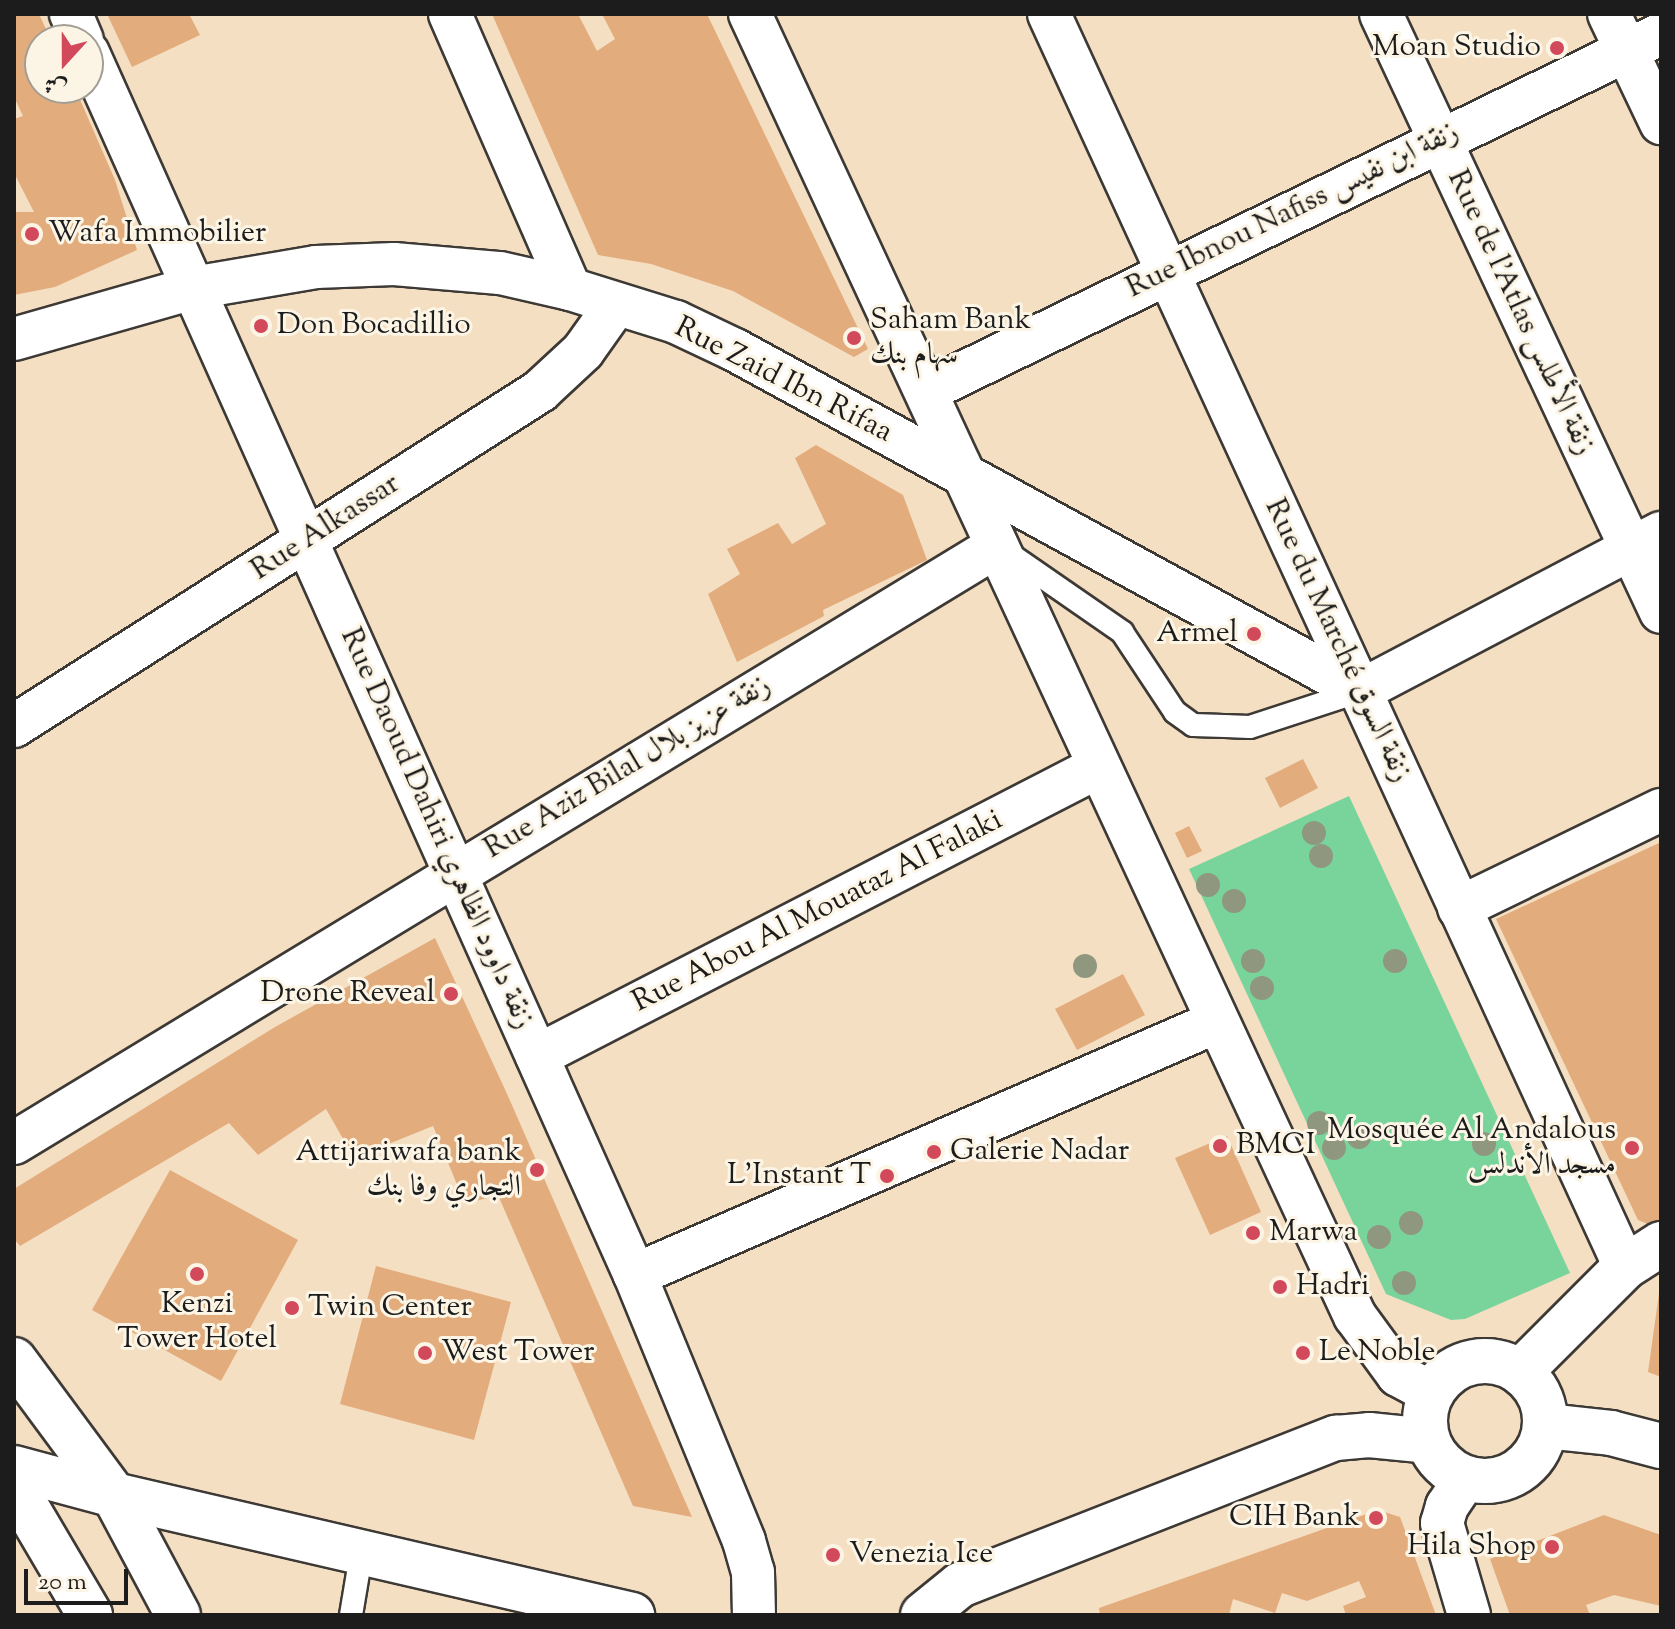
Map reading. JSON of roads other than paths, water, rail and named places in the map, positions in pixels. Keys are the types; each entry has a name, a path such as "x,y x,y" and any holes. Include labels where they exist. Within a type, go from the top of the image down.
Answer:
{"street":[{"path":"450,14 570,289"},
{"path":"750,14 1355,1316 1398,1375 1432,1393"},
{"name":"Rue du Marché زنقة السوق","path":"1049,14 1625,1267"},
{"name":"Rue de l'Atlas زنقة الأطلس","path":"1381,14 1438,139 1646,540 1661,612"},
{"path":"1609,14 1644,42 1661,123"},
{"name":"Rue Ibnou Nafiss زنقة ابن نفيس","path":"926,391 1438,139 1644,42"},
{"name":"Rue Daoud Dahiri زنقة داوود الظاهري","path":"104,89 635,1275 744,1541 753,1572 754,1615"},
{"name":"Rue Zaid Ibn Rifaa","path":"14,339 193,288 260,274 394,264 500,273 570,289 615,306 676,322 735,350 1360,691"},
{"name":"Rue Alkassar","path":"14,726 307,541 550,382 599,332 615,306"},
{"path":"1360,691 1646,540"},
{"name":"Rue Aziz Bilal زنقة عزيز بلال","path":"14,1143 997,546"},
{"name":"Rue Abou Al Mouataz Al Falaki","path":"537,1056 1098,767"},
{"path":"1459,908 1661,810"},
{"path":"635,1275 1216,1022"},
{"path":"1520,1372 1625,1267 1661,1244"},
{"path":"14,1360 114,1495 178,1615"},
{"path":"1492,1361 1520,1372 1541,1395 1546,1426 1538,1452 1519,1472 1493,1481 1466,1478 1443,1464 1428,1441 1425,1417 1432,1393 1444,1376 1471,1362 1492,1361"},
{"path":"1546,1426 1611,1433 1661,1446"},
{"path":"923,1615 960,1585 1336,1438 1369,1435 1428,1441"},
{"path":"14,1468 114,1495 362,1549 632,1615"},
{"path":"1466,1478 1442,1523 1469,1615"},
{"path":"14,1486 90,1615"}],"lane":[{"path":"997,546 1122,632 1175,712 1193,725 1250,727 1360,691"},
{"path":"351,1615 362,1549"}],"place":[{"name":"Moan Studio","path":"1557,48"},
{"name":"Wafa Immobilier","path":"32,234"},
{"name":"Don Bocadillio","path":"261,326"},
{"name":"Saham Bank سهام بنك","path":"854,338"},
{"name":"Armel","path":"1254,634"},
{"name":"Drone Reveal","path":"451,994"},
{"name":"BMCI","path":"1220,1146"},
{"name":"Mosquée Al Andalous مسجد الأندلس","path":"1632,1148"},
{"name":"Galerie Nadar","path":"934,1152"},
{"name":"Attijariwafa bank التجاري وفا بنك","path":"537,1170"},
{"name":"L'Instant T","path":"887,1176"},
{"name":"Marwa","path":"1253,1233"},
{"name":"Kenzi Tower Hotel","path":"197,1274"},
{"name":"Hadri","path":"1280,1287"},
{"name":"Twin Center","path":"292,1308"},
{"name":"West Tower","path":"425,1353"},
{"name":"Le Noble","path":"1303,1353"},
{"name":"CIH Bank","path":"1376,1518"},
{"name":"Hila Shop","path":"1552,1547"},
{"name":"Venezia Ice","path":"833,1555"}]}
